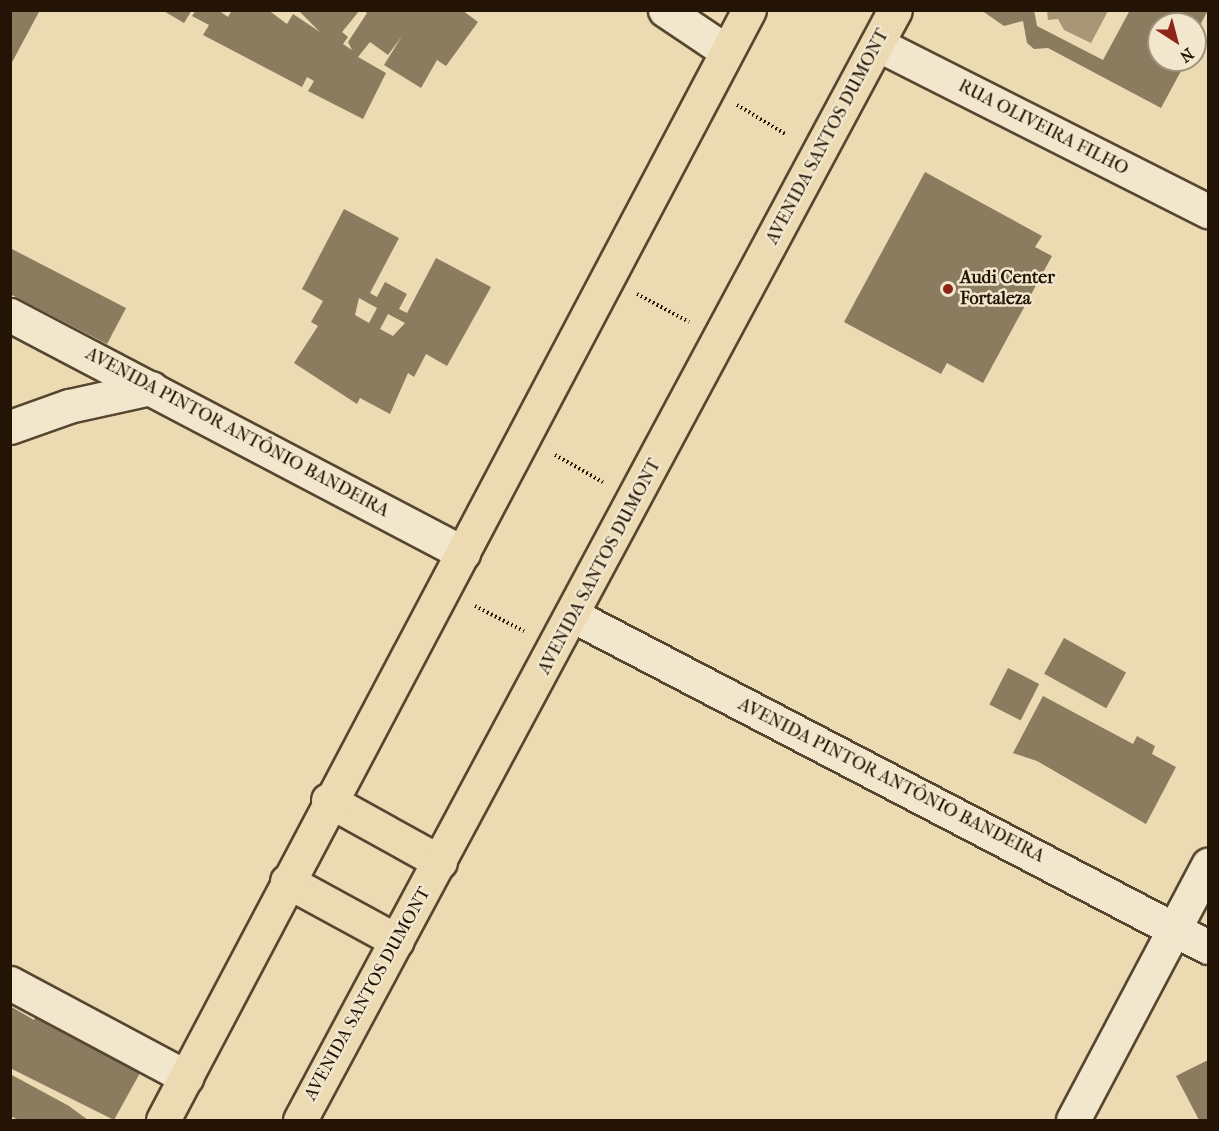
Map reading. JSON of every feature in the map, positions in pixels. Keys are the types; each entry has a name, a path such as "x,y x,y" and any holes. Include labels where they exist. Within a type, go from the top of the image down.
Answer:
{"main road":[{"path":"163,1120 328,800 463,553 749,10"},
{"name":"AVENIDA SANTOS DUMONT","path":"300,1120 574,616 895,10"},
{"path":"328,800 440,862"},
{"path":"287,881 397,941"}],"street":[{"path":"665,10 726,51"},
{"name":"RUA OLIVEIRA FILHO","path":"877,44 1209,211"},
{"name":"AVENIDA PINTOR ANTÔNIO BANDEIRA","path":"10,315 463,553"},
{"path":"10,427 69,406 151,388"},
{"name":"AVENIDA PINTOR ANTÔNIO BANDEIRA","path":"574,616 1209,947"},
{"path":"1073,1120 1209,866"},
{"path":"10,982 186,1077"}],"path":[{"path":"707,88 819,154"},
{"path":"607,278 721,339"},
{"path":"524,438 635,500"},
{"path":"443,590 557,647"}],"shaded area":[{"path":"1047,10 1108,11 1091,43 1064,30 1058,19 1048,20"}],"building":[{"path":"10,10 40,10 10,66"},
{"path":"162,10 192,10 184,23"},
{"path":"196,10 218,10 228,17 232,10 268,10 287,24 293,14 320,32 298,10 360,10 342,32 348,37 343,44 352,50 348,42 367,13 363,10 462,10 478,22 446,66 437,60 421,88 384,65 402,36 388,55 370,42 358,57 386,73 363,119 308,91 314,81 307,77 302,87 203,35 209,25 192,16"},
{"path":"981,10 1034,10 1037,26 1103,60 1130,10 1208,10 1207,12 1147,12 1147,72 1180,72 1161,108 1048,48 1034,49 1027,43 1023,21 1004,26"},
{"name":"Audi Center Fortaleza","path":"925,172 1042,236 1035,247 1052,256 983,383 947,363 941,374 844,322"},
{"path":"344,209 399,238 370,293 377,297 385,282 407,294 399,309 407,313 436,258 491,287 447,366 426,354 414,377 408,373 390,414 360,398 357,404 294,363 318,326 311,322 323,301 302,289","holes":["359,298 377,308 369,323 355,315","388,314 405,323 393,336 380,329"]},
{"path":"10,248 126,308 107,344 10,294"},
{"path":"1064,638 1126,672 1106,708 1044,674"},
{"path":"1008,668 1039,684 1021,720 989,705"},
{"path":"1043,696 1133,744 1137,736 1155,746 1152,754 1176,767 1146,824 1037,761 1013,753"},
{"path":"10,1006 34,1020 37,1015 140,1073 114,1120 10,1068"},
{"path":"1208,1060 1208,1120 1199,1120 1176,1076"},
{"path":"10,1074 69,1106 88,1120 19,1120 10,1116"}],"place":[{"name":"Audi Center Fortaleza","path":"948,289"}]}
